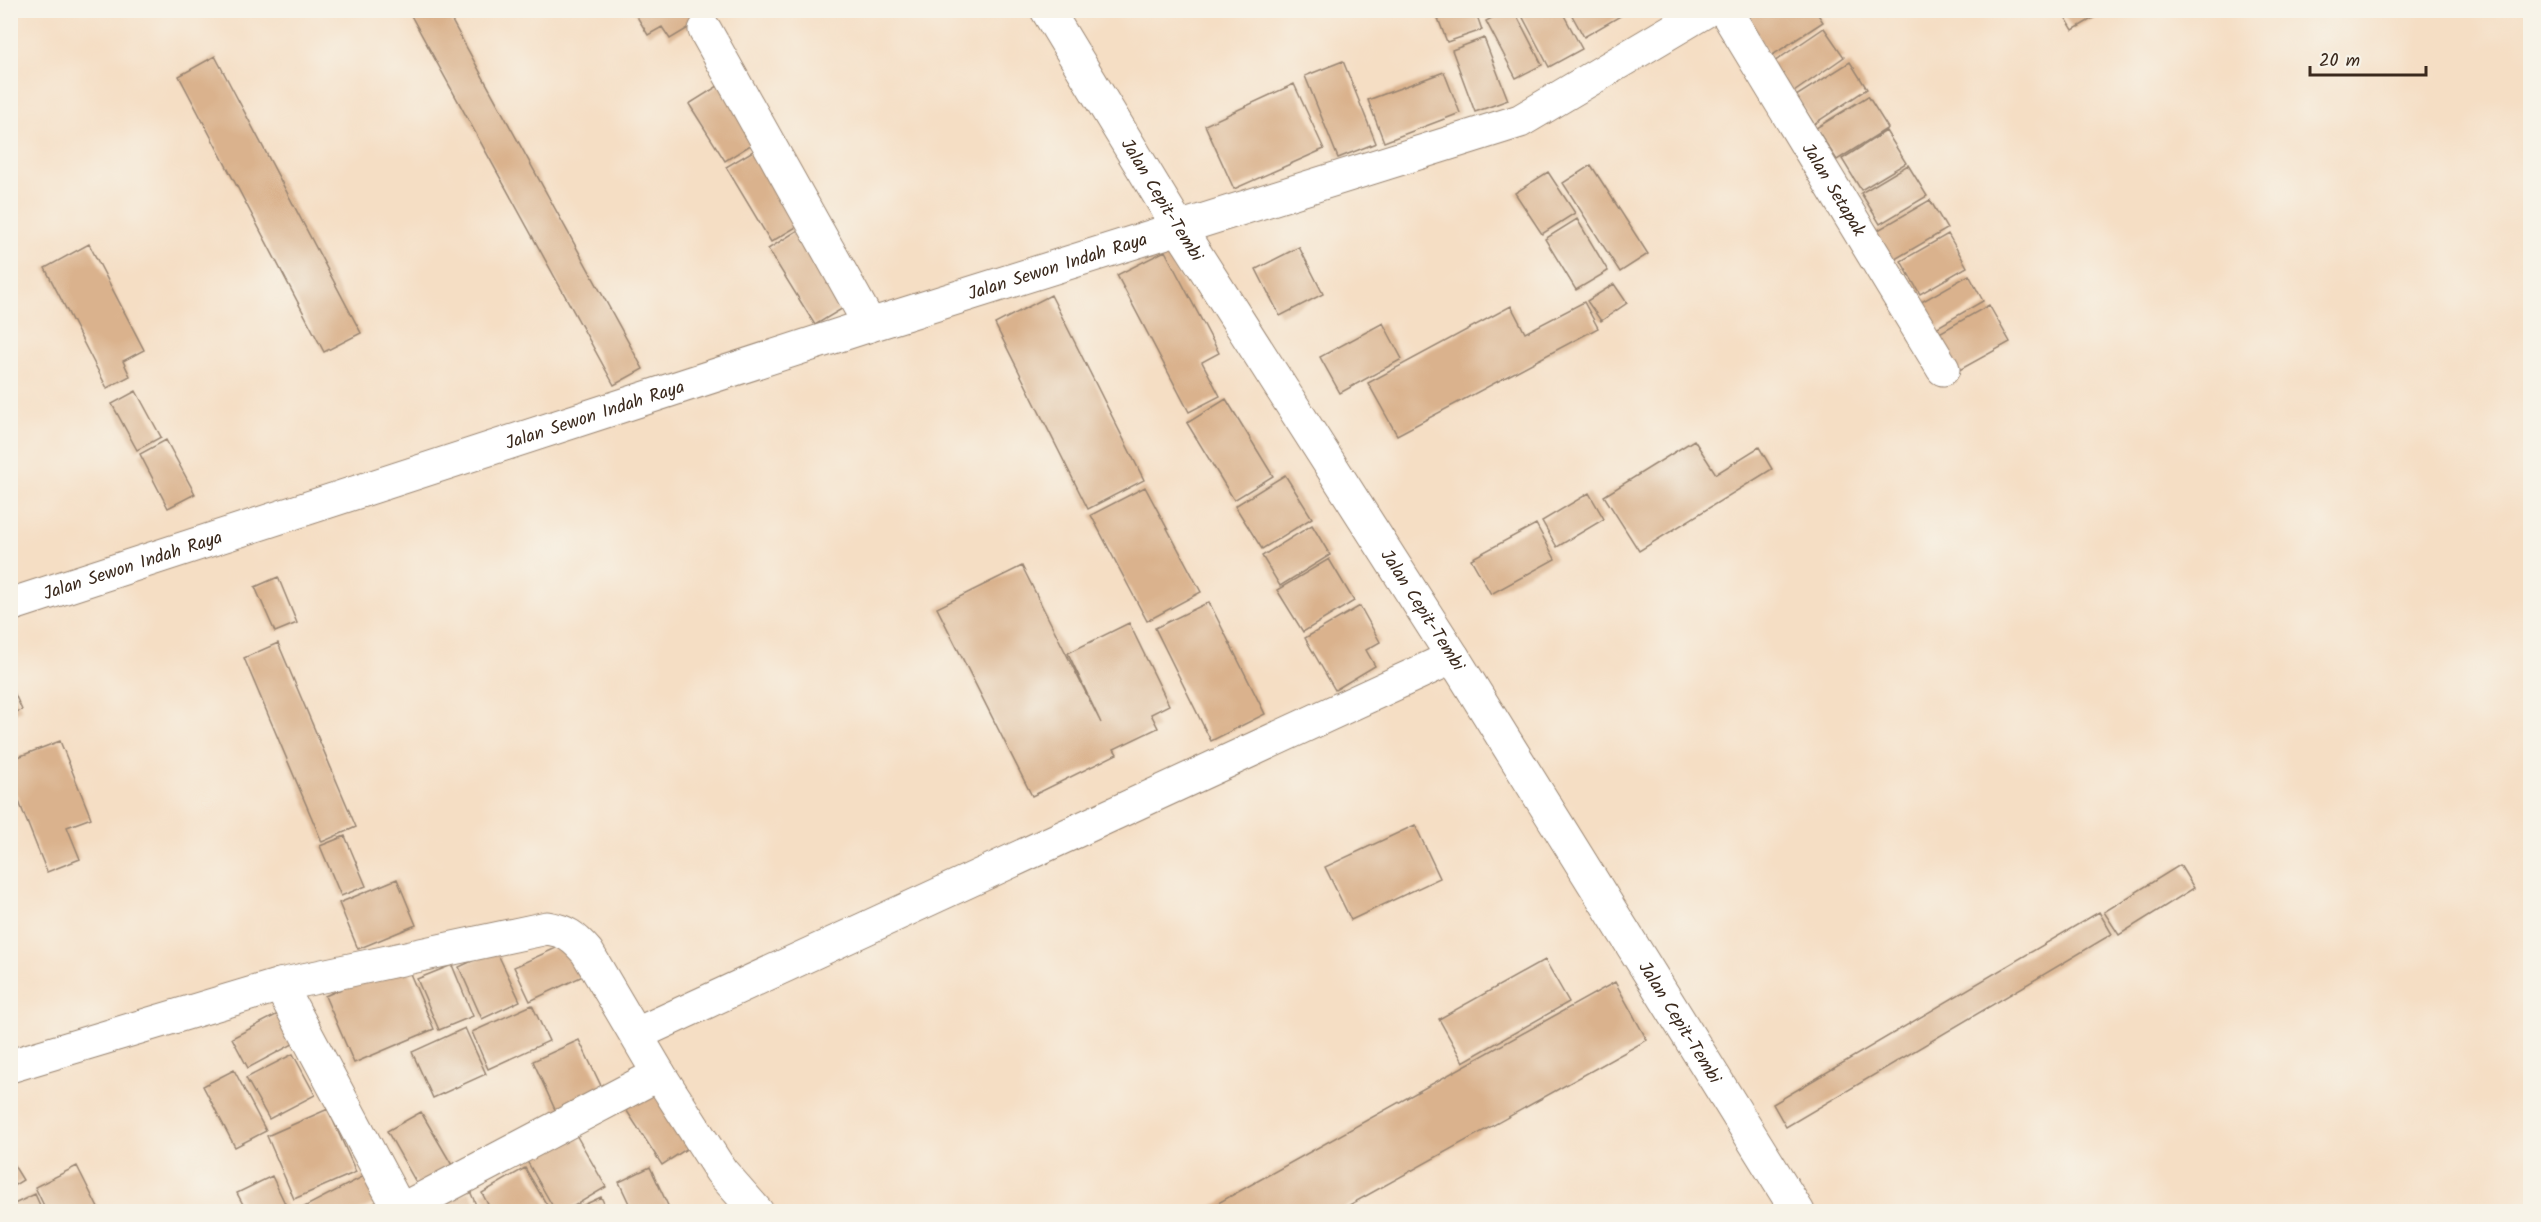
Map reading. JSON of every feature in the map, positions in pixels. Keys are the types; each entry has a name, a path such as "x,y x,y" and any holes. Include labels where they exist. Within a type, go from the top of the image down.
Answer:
{"street":[{"name":"Jalan Cepit-Tembi","path":"1047,10 1179,228 1453,657 1798,1212"},
{"name":"Jalan Sewon Indah Raya","path":"10,605 870,325 1520,121 1707,10"},
{"name":"Jalan Setapak","path":"1725,10 1943,369"},
{"path":"705,30 870,325"},
{"path":"637,1034 1453,657"},
{"path":"10,1066 280,985 547,928 563,930 575,938 586,952 659,1074 721,1171 757,1212"},
{"path":"280,985 401,1211 659,1074"}],"building":[{"path":"408,10 446,10 643,369 614,385"},
{"path":"633,10 687,10 695,24 670,39 662,27 648,35"},
{"path":"1442,10 1475,10 1482,30 1447,42 1436,13"},
{"path":"1507,10 1514,10 1542,65 1516,78 1486,21"},
{"path":"1519,10 1561,10 1582,49 1549,67"},
{"path":"1569,10 1623,10 1624,14 1584,37"},
{"path":"1758,10 1815,10 1823,22 1771,56 1746,19"},
{"path":"2061,10 2107,10 2073,30"},
{"path":"1824,28 1844,57 1791,94 1771,64"},
{"path":"1484,38 1508,100 1475,112 1452,50"},
{"path":"215,56 361,333 324,352 179,76"},
{"path":"1343,61 1376,143 1338,158 1305,76"},
{"path":"1850,62 1867,89 1814,124 1796,96"},
{"path":"1444,72 1460,113 1384,142 1368,100"},
{"path":"721,84 757,141 725,161 689,104"},
{"path":"1294,84 1324,149 1234,189 1205,125"},
{"path":"1868,96 1888,128 1837,160 1816,128"},
{"path":"1886,131 1906,163 1861,190 1842,159"},
{"path":"758,148 803,223 771,242 726,167"},
{"path":"1591,165 1648,254 1620,272 1563,183"},
{"path":"1908,165 1927,196 1880,224 1861,193"},
{"path":"1548,172 1575,213 1542,234 1515,193"},
{"path":"1930,200 1947,229 1890,262 1873,233"},
{"path":"1577,219 1608,271 1576,290 1545,239"},
{"path":"803,227 850,304 815,325 768,249"},
{"path":"1948,234 1967,267 1920,294 1901,261"},
{"path":"89,244 144,350 123,361 130,376 107,388 45,268"},
{"path":"1299,247 1323,294 1280,316 1256,269"},
{"path":"1165,251 1219,353 1202,362 1220,396 1189,412 1117,275"},
{"path":"1969,275 1983,301 1931,331 1916,305"},
{"path":"1614,284 1627,303 1601,321 1587,301"},
{"path":"1051,295 1144,480 1088,509 995,324"},
{"path":"1584,302 1598,328 1397,435 1368,383 1511,306 1525,333"},
{"path":"1989,305 2010,342 1954,373 1934,336"},
{"path":"1383,323 1402,359 1340,393 1320,357"},
{"path":"136,391 161,437 137,450 112,404"},
{"path":"1226,399 1273,476 1234,500 1187,423"},
{"path":"166,440 195,494 168,508 140,454"},
{"path":"1694,440 1716,474 1759,447 1772,469 1639,551 1604,496"},
{"path":"1285,475 1312,518 1262,549 1235,506"},
{"path":"1145,487 1201,592 1147,621 1091,515"},
{"path":"1589,493 1604,519 1557,547 1542,521"},
{"path":"1536,524 1555,559 1491,594 1471,559"},
{"path":"1312,525 1330,555 1280,586 1262,556"},
{"path":"1329,559 1354,601 1303,632 1277,590"},
{"path":"1022,566 1101,723 1068,653 1129,623 1169,705 1151,714 1158,728 1114,749 1117,754 1032,796 937,608"},
{"path":"278,577 297,623 275,632 255,587"},
{"path":"1209,602 1265,714 1211,741 1155,628"},
{"path":"1360,606 1380,642 1366,650 1375,666 1335,690 1305,638"},
{"path":"278,643 356,827 322,842 244,658"},
{"path":"10,683 22,710 10,714"},
{"path":"60,741 91,818 67,827 80,859 47,872 10,779 10,760"},
{"path":"1415,825 1440,878 1351,920 1325,867"},
{"path":"345,836 366,886 341,896 320,846"},
{"path":"2180,865 2194,888 2119,935 2104,912"},
{"path":"397,879 416,925 358,949 339,903"},
{"path":"2099,912 2112,934 1786,1127 1773,1104"},
{"path":"567,943 583,976 530,1001 514,967"},
{"path":"496,950 520,1001 482,1019 459,967"},
{"path":"1545,960 1569,1002 1463,1062 1439,1019"},
{"path":"405,962 434,1029 354,1063 325,996"},
{"path":"452,965 473,1016 439,1030 417,979"},
{"path":"1615,982 1647,1040 1337,1212 1202,1212"},
{"path":"532,1005 549,1041 488,1069 472,1032"},
{"path":"278,1014 293,1044 248,1068 232,1038"},
{"path":"465,1028 486,1074 433,1098 412,1052"},
{"path":"579,1040 604,1092 557,1114 533,1061"},
{"path":"293,1054 315,1095 269,1119 246,1078"},
{"path":"234,1070 266,1131 235,1147 203,1086"},
{"path":"650,1089 694,1144 662,1165 623,1105"},
{"path":"328,1109 356,1172 294,1199 267,1136"},
{"path":"421,1112 456,1172 421,1191 387,1131"},
{"path":"575,1133 606,1187 564,1212 556,1212 527,1161"},
{"path":"10,1159 23,1180 10,1188"},
{"path":"77,1166 100,1212 47,1212 35,1187"},
{"path":"650,1167 671,1212 633,1212 619,1182"},
{"path":"525,1168 551,1212 492,1212 482,1193"},
{"path":"366,1175 379,1201 357,1212 306,1212 304,1207"},
{"path":"272,1176 289,1212 247,1212 237,1193"},
{"path":"470,1191 479,1212 428,1212"},
{"path":"35,1194 43,1212 10,1212 10,1206"},
{"path":"601,1197 608,1212 569,1212"}]}
